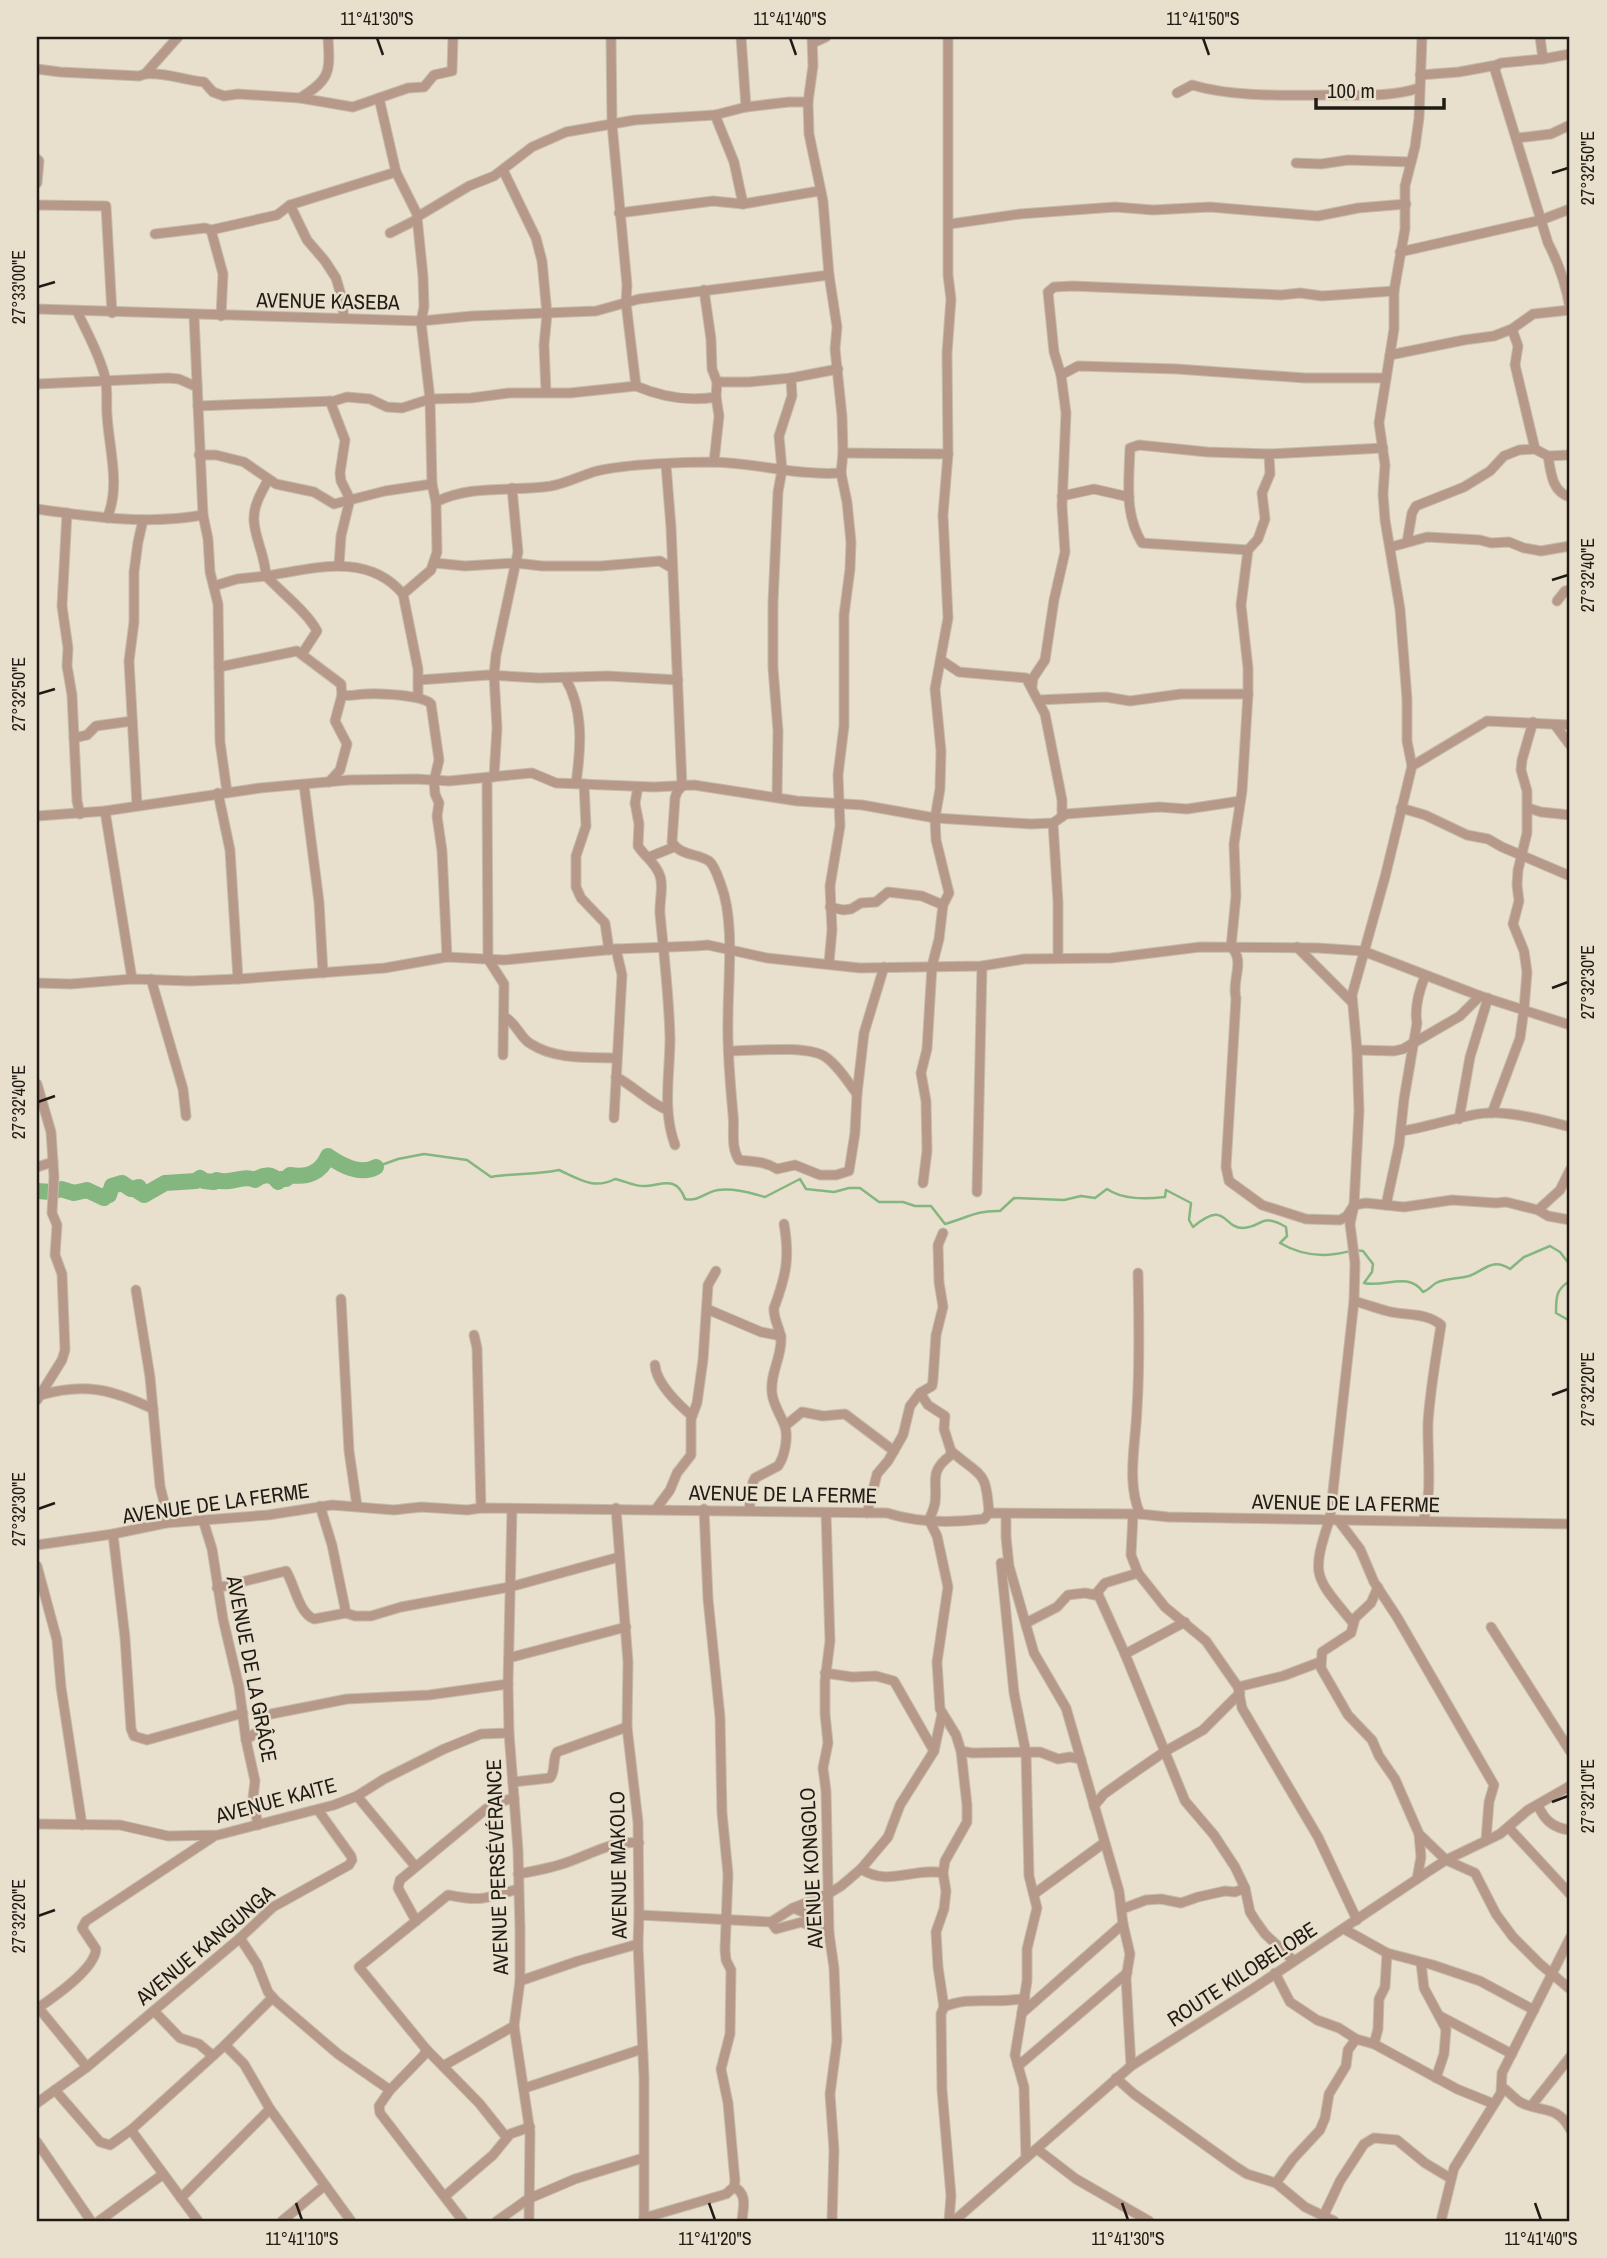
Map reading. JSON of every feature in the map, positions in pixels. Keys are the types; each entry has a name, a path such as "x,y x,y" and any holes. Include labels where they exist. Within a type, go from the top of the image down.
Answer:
{"street":[{"path":"145,74 178,37"},
{"path":"300,98 326,77 329,68 328,37"},
{"path":"37,69 139,76 161,73 179,79 204,82 213,92 224,96 238,94 300,98 353,107 408,88 424,87 434,75 452,71 453,37"},
{"path":"611,37 612,124 627,285 626,303 636,386"},
{"path":"741,37 746,107"},
{"path":"826,37 812,40 813,66 807,102 809,134 823,201 829,275 837,327 835,349 843,453 841,473 847,502 851,554 844,615 844,726 838,775 840,826 831,873 832,930 829,963"},
{"path":"923,1183 928,1151 926,1101 921,1073 926,1049 932,966 943,905 949,893 936,840 935,818 942,751 934,689 947,618 943,515 948,454 947,353 951,299 948,275 948,37"},
{"path":"1353,1623 1331,1596 1317,1572 1320,1550 1334,1519 1354,1301 1355,1263 1350,1224 1354,1205 1359,1111 1357,1049 1351,1001 1412,766 1407,741 1402,635 1385,520 1385,465 1379,416 1394,329 1394,291 1406,204 1405,186 1419,118 1422,37"},
{"path":"1540,37 1544,59"},
{"path":"1420,75 1459,72 1570,54"},
{"path":"1390,355 1494,336 1512,329 1532,314 1570,309 1562,274 1541,220 1496,74 1497,65"},
{"path":"1177,93 1192,85 1209,90 1284,95 1399,94 1419,88"},
{"name":"AVENUE KASEBA","path":"37,309 421,321 425,299 417,218 396,172 379,98"},
{"path":"390,233 466,188 494,176 525,151 552,137 612,124 715,115 746,107 807,102"},
{"path":"715,115 734,162 743,204"},
{"path":"1517,138 1551,134 1570,125"},
{"path":"37,159 40,167 37,183"},
{"path":"1296,163 1321,164 1348,160 1411,162"},
{"path":"503,170 536,238 542,261 547,314 544,345 546,392"},
{"path":"155,234 205,228 211,230 277,215 290,205 396,172"},
{"path":"619,213 713,201 743,204 819,191"},
{"path":"950,224 1020,214 1115,207 1153,210 1210,206 1318,216 1358,208 1406,204"},
{"path":"37,205 106,206 112,313"},
{"path":"290,205 307,240 326,261 336,278 344,318"},
{"path":"1400,252 1541,220 1570,209"},
{"path":"211,230 223,274 221,316"},
{"path":"403,594 413,583 426,576 435,563 436,502 432,484 430,399 421,321 596,311 626,303 704,290 829,275"},
{"path":"1032,687 1032,678 1045,660 1065,552 1062,496 1066,413 1061,375 1054,352 1048,292 1054,287 1163,288 1322,296 1394,291"},
{"path":"704,290 712,369 718,382 716,397 719,416 714,462"},
{"path":"77,311 97,353 106,380 113,476 113,502 107,518"},
{"path":"194,316 203,515 218,604 222,792 230,850 238,979"},
{"path":"1512,329 1518,345 1515,365 1535,449"},
{"path":"1061,375 1078,366 1177,369 1305,378 1386,378"},
{"path":"718,382 791,378 838,369"},
{"path":"37,384 168,378 179,379 197,387"},
{"path":"777,797 778,731 773,679 773,625 778,492 782,470 779,436 792,396 791,378"},
{"path":"198,406 330,401 347,397 370,399 387,407 402,408 430,399 570,393 636,386 681,400 716,397"},
{"path":"330,401 345,440 340,473 350,499 341,536 339,565"},
{"path":"1248,550 1142,543 1130,516 1130,448 1139,445 1207,452 1269,454 1383,448"},
{"path":"1407,542 1412,513 1416,506 1464,487 1490,471 1504,456 1519,450 1535,449 1548,456 1570,455"},
{"path":"843,453 948,454"},
{"path":"1231,947 1236,896 1234,844 1244,775 1248,694 1241,605 1248,550 1258,539 1265,519 1262,493 1270,474 1269,454"},
{"path":"199,455 216,455 244,462 276,484 314,492 334,504 414,485 432,484"},
{"path":"1548,456 1556,488 1570,497"},
{"path":"436,502 477,491 551,486 599,471 666,465 714,462 768,466 804,474 841,473"},
{"path":"666,465 682,786 677,792 671,829 674,847 707,860 713,866 725,897 729,951 729,1051 734,1153 739,1160 770,1164 777,1169 795,1165 820,1175 836,1175 849,1171 864,1033 884,967"},
{"path":"268,480 257,500 254,522 266,576 312,620 317,631 302,654"},
{"path":"503,1055 504,984 488,959 491,777 498,728 494,675 518,544 512,488"},
{"path":"1062,496 1094,489 1129,497"},
{"path":"37,509 144,520 203,515"},
{"path":"67,513 62,606 68,648 67,666 72,695 77,801 80,814"},
{"path":"137,805 129,661 134,622 134,572 144,520"},
{"path":"1391,547 1427,537 1509,542 1541,551 1570,546"},
{"path":"435,563 465,566 516,563 601,566 660,561 672,568"},
{"path":"214,586 237,579 318,566 358,567 376,575 403,594 419,680 418,696"},
{"path":"1557,601 1570,590"},
{"path":"219,667 294,651 302,654 341,684 342,695 335,721 347,744 340,769 329,782"},
{"path":"941,660 959,672 1026,678 1038,700 1047,727 1062,800 1062,816"},
{"path":"419,680 494,675 678,680"},
{"path":"565,678 574,692 578,707 580,783 586,826 576,856 576,887 582,898 605,923 622,975 614,1118"},
{"path":"1038,700 1106,697 1130,701 1181,694 1248,694"},
{"path":"342,695 418,696 427,699 433,709 439,760 434,781 435,794 439,800 437,817 442,851 447,957"},
{"path":"74,738 87,735 96,726 132,721"},
{"path":"1412,766 1487,721 1570,725"},
{"path":"1492,1113 1520,1038 1524,1009 1526,961 1513,924 1520,901 1517,885 1528,808 1521,770 1533,722"},
{"path":"1555,725 1570,745"},
{"path":"340,769 349,780"},
{"path":"37,816 106,811 222,792 349,780 434,781 532,773 556,783 638,787 694,785 935,818 1053,823 1062,816 1159,807 1188,809 1240,802"},
{"path":"304,785 319,902 323,973"},
{"path":"638,787 635,803 639,824 638,846 649,857 660,877 670,1041 667,1110 675,1144"},
{"path":"1401,808 1425,815 1467,835 1488,839 1502,848 1570,876"},
{"path":"1528,808 1541,812 1570,814"},
{"path":"106,811 132,979"},
{"path":"1527,826 1541,812"},
{"path":"1053,823 1058,958"},
{"path":"649,857 674,847"},
{"path":"830,907 851,909 861,903 876,902 888,892 922,896 943,905"},
{"path":"37,983 71,984 132,979 238,979 386,968 447,957 504,960 708,945 767,958 860,968 982,966 1024,959 1111,958 1176,948 1297,947 1363,951 1425,976 1570,1025"},
{"path":"1231,947 1236,951 1238,966 1233,984 1236,998 1226,1167 1229,1181 1262,1205 1306,1219 1339,1220 1347,1216 1354,1205 1366,1202 1404,1207 1452,1200 1506,1202 1538,1209 1548,1216 1570,1220"},
{"path":"1297,947 1351,1001"},
{"path":"977,1192 982,966"},
{"path":"1386,1205 1401,1131 1417,1023 1415,1014 1419,990 1425,976"},
{"path":"151,979 183,1089 186,1116"},
{"path":"1357,1049 1394,1051 1460,1016 1484,997"},
{"path":"1459,1119 1484,997"},
{"path":"505,1017 517,1026 527,1042 547,1051 569,1057 617,1058"},
{"path":"729,1051 801,1051 819,1054 831,1062 857,1094"},
{"path":"616,1077 667,1110"},
{"path":"37,1084 48,1118 53,1162 52,1213 58,1230 55,1255 62,1274 65,1350 62,1360 39,1397"},
{"path":"1401,1131 1492,1113 1570,1127"},
{"path":"37,1167 53,1162"},
{"path":"1538,1209 1560,1190 1570,1170"},
{"path":"749,1510 755,1478 775,1469 783,1459 785,1426 772,1394 773,1371 779,1360 781,1336 773,1313 787,1270 788,1253 784,1224"},
{"path":"867,1513 877,1474 904,1432 907,1412 920,1393 932,1386 936,1335 943,1307 938,1245 943,1233"},
{"path":"656,1509 670,1490 677,1473 690,1459 692,1416 697,1403 708,1284 716,1270"},
{"path":"1139,1273 1133,1477 1136,1514 1131,1555 1138,1573 1165,1607 1206,1641 1239,1690 1242,1708 1318,1837 1357,1920"},
{"path":"136,1290 166,1523"},
{"path":"341,1299 349,1451 357,1506"},
{"path":"1354,1301 1390,1312 1408,1312 1441,1325 1428,1424 1427,1518"},
{"path":"707,1309 761,1332 781,1336"},
{"path":"474,1335 477,1348 481,1508"},
{"path":"655,1365 657,1378 662,1385 679,1406 692,1416"},
{"path":"39,1397 65,1390 106,1390 125,1395 153,1409"},
{"path":"920,1393 928,1405 944,1414 944,1429 951,1451 982,1474 989,1513"},
{"path":"785,1426 802,1412 823,1416 845,1414 894,1451"},
{"path":"951,1451 935,1474 935,1504 929,1520 937,1536 948,1587 937,1662 940,1709 956,1735 961,1751 967,1805 967,1822 947,1855 943,1873 946,1891 944,1909 936,1932 944,2007 939,2022 951,2221"},
{"path":"320,1506 346,1613"},
{"name":"AVENUE DE LA FERME","path":"37,1545 166,1523 272,1514 320,1506 401,1510 421,1507 467,1510 616,1508 887,1513 909,1520 984,1519 989,1513 1427,1518 1570,1524"},
{"name":"AVENUE MAKOLO","path":"616,1508 628,1662 627,1727 639,1843 638,1944 644,2220"},
{"name":"AVENUE PERSÉVÉRANCE","path":"512,1509 508,1684 518,1874 520,1981 514,2026 530,2127 530,2221"},
{"path":"704,1509 708,1599 720,1717 722,1814 729,1886 726,1956 731,1970 730,2034 720,2069 726,2086 731,2125 734,2187"},
{"name":"AVENUE KONGOLO","path":"826,1513 830,1633 824,1714 828,1743 823,1768 827,1791 829,1933 834,1968 837,2041 830,2094 834,2150 832,2221"},
{"path":"1006,1514 1009,1566 1034,1653 1066,1708 1117,1880 1130,1954 1127,1973 1131,2066"},
{"path":"1334,1519 1360,1549 1378,1587 1471,1741 1494,1785 1489,1802 1486,1840"},
{"name":"AVENUE DE LA GRÂCE","path":"203,1520 212,1549 217,1588 243,1713 255,1781 253,1798 258,1825"},
{"path":"113,1534 125,1638 131,1729 134,1735 147,1740 243,1713"},
{"path":"217,1588 286,1571 304,1611 310,1618 346,1613 371,1616 401,1607 510,1587 619,1557"},
{"path":"1001,1563 1014,1693 1026,1754 1030,1849 1028,1862 1037,1908 1027,1949 1025,1998 1015,2055 1024,2087 1026,2158"},
{"path":"37,1566 57,1640 61,1687 82,1825"},
{"path":"1138,1573 1101,1585 1098,1594 1185,1801 1214,1835 1235,1867 1255,1920 1265,1934 1294,1961"},
{"path":"1378,1587 1371,1603 1358,1614 1347,1637 1325,1649 1320,1662 1348,1715 1372,1740 1395,1779 1419,1834 1421,1857 1417,1879"},
{"path":"1026,1623 1057,1607 1068,1595 1098,1594"},
{"path":"1125,1654 1185,1622"},
{"path":"509,1658 626,1627"},
{"path":"1491,1627 1570,1751"},
{"path":"1094,1806 1104,1794 1164,1752 1203,1730 1239,1690 1320,1662"},
{"path":"825,1673 876,1676 894,1681 934,1751"},
{"path":"246,1740 260,1730 271,1714 347,1699 429,1695 508,1684"},
{"path":"639,1915 771,1922 793,1908 828,1894 861,1869 888,1838 900,1805 934,1751 942,1714"},
{"path":"513,1782 550,1777 557,1752 627,1727"},
{"name":"AVENUE KAITE","path":"37,1824 120,1825 168,1836 218,1835 318,1810 357,1796 384,1779 481,1734 509,1733"},
{"path":"961,1751 1046,1754 1058,1759 1081,1759"},
{"name":"ROUTE KILOBELOBE","path":"951,2221 1131,2066 1446,1860 1509,1828 1538,1805 1570,1786"},
{"path":"357,1796 415,1866"},
{"path":"416,1921 397,1885 400,1880 486,1809 495,1803 514,1798"},
{"path":"1538,1805 1549,1823 1560,1829 1570,1830"},
{"name":"AVENUE KANGUNGA","path":"37,2103 88,2067 280,1902 352,1863 351,1856 318,1810"},
{"path":"1509,1828 1570,1894"},
{"path":"1419,1834 1446,1860 1475,1873 1496,1914 1513,1937 1570,1989"},
{"path":"88,2067 37,2007 64,1990 94,1958 96,1949 82,1928 86,1921 218,1835"},
{"path":"518,1874 566,1863 614,1845 639,1843"},
{"path":"1034,1894 1104,1843"},
{"path":"861,1869 871,1876 881,1877 943,1873"},
{"path":"1122,1909 1146,1900 1161,1899 1181,1903 1245,1888"},
{"path":"508,2138 426,2049 359,1967 448,1895 482,1900 518,1889"},
{"path":"793,1908 803,1912 829,1933"},
{"path":"771,1922 776,1930 802,1922 808,1925 817,1923"},
{"path":"1022,2013 1123,1924"},
{"path":"1344,1929 1387,1953 1490,1985 1534,2010"},
{"path":"240,1938 257,1964 272,1998 338,2054 390,2090"},
{"path":"1440,2221 1454,2168 1494,2104 1502,2087 1502,2073 1570,1938"},
{"path":"520,1981 638,1944"},
{"path":"1374,2044 1378,2029 1379,1999 1385,1987 1387,1953"},
{"path":"1421,1963 1424,1988 1446,2029 1446,2042 1436,2078"},
{"path":"1018,2066 1127,1973"},
{"path":"1275,1973 1293,2004 1317,2020 1339,2028 1356,2039 1374,2044 1457,2089 1494,2104"},
{"path":"55,2090 100,2143 110,2145 131,2130 225,2045 272,1998"},
{"path":"944,2007 964,2002 1003,2003 1025,1998"},
{"path":"154,2011 180,2038 199,2044 212,2055"},
{"path":"1440,2016 1512,2054"},
{"path":"443,2066 514,2026"},
{"path":"1276,2183 1293,2159 1320,2130 1325,2119 1329,2094 1346,2066 1348,2050 1356,2039"},
{"path":"225,2045 244,2064 270,2109 351,2221"},
{"path":"426,2049 424,2055 390,2090 379,2106 380,2113 463,2221"},
{"path":"525,2088 642,2049"},
{"path":"1532,2105 1570,2057"},
{"path":"1116,2078 1233,2165 1276,2183 1297,2202 1334,2221"},
{"path":"1502,2087 1521,2102 1560,2116 1570,2129"},
{"path":"181,2199 270,2109"},
{"path":"445,2196 493,2155 516,2131 530,2127"},
{"path":"131,2130 198,2221"},
{"path":"1324,2217 1340,2180 1364,2144 1374,2138 1397,2140 1425,2164 1450,2178"},
{"path":"37,2142 92,2221"},
{"path":"1037,2148 1076,2179 1149,2221"},
{"path":"497,2221 528,2199 575,2179 643,2158"},
{"path":"99,2221 162,2175"},
{"path":"282,2221 324,2186"},
{"path":"644,2220 726,2194 734,2187"},
{"path":"734,2187 740,2190 744,2198 742,2221"}],"waterway":[{"path":"376,1167 424,1154 467,1160 491,1177 559,1170 580,1180 600,1184 615,1179 640,1186 673,1184 685,1199 690,1200 713,1191 724,1190 765,1197 800,1179 806,1189 834,1192 860,1188 879,1202 931,1206 945,1224 978,1213 1000,1211 1014,1198 1095,1198 1107,1189 1127,1197 1150,1198 1165,1197 1166,1190 1191,1203 1189,1220 1193,1227 1212,1215 1223,1217 1236,1227 1243,1228 1267,1220 1286,1227 1287,1236 1280,1243 1299,1252 1320,1255 1363,1251 1373,1264 1372,1272 1364,1283 1410,1282 1423,1292 1440,1281 1469,1276 1488,1266 1498,1264 1510,1269 1524,1257 1550,1246 1560,1252 1570,1265"},
{"path":"37,1191 52,1192 61,1189 74,1193 87,1190 104,1198 109,1195 112,1186 122,1183 131,1189 139,1187 139,1192 144,1195 165,1183 196,1181 200,1178 214,1182 246,1178 255,1180 267,1175 278,1182 290,1175 313,1173 322,1167 328,1156 357,1170 376,1167"},
{"path":"1570,1281 1562,1287 1556,1302 1556,1313 1570,1321"}]}
